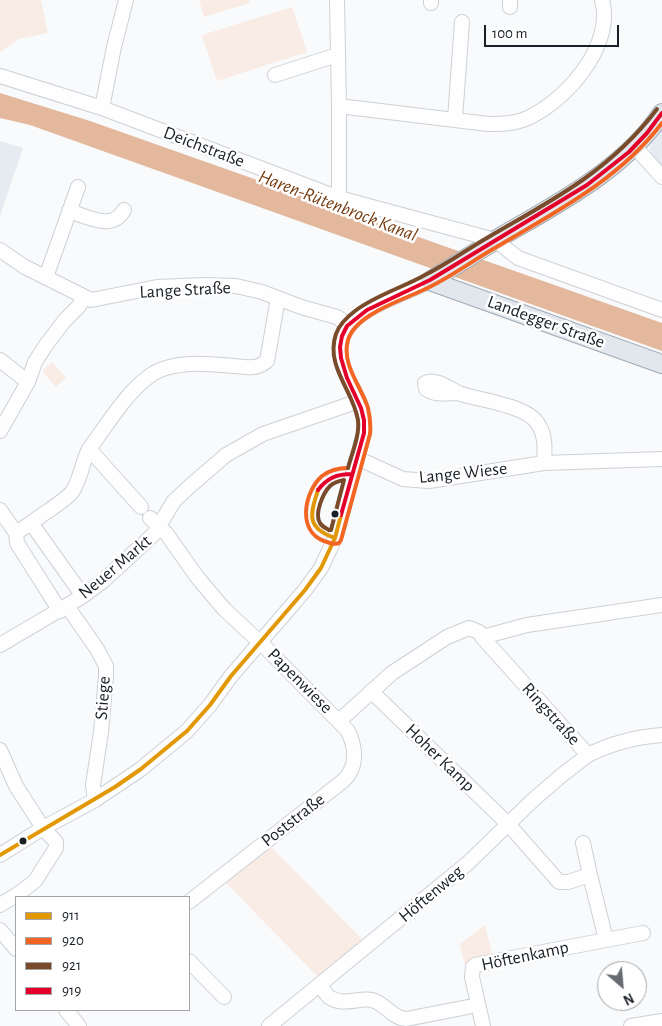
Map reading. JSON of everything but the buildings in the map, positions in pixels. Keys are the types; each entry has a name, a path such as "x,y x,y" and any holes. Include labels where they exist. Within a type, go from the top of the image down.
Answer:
{"main road":[{"path":"434,278 590,181 651,130 662,113"},
{"name":"Landegger Straße","path":"434,278 662,364"}],"street":[{"path":"102,108 114,47 126,0"},
{"path":"337,0 339,198"},
{"path":"339,106 488,124 505,124 522,120 549,105 574,82 593,55 604,26 605,11 602,0"},
{"path":"455,119 462,22"},
{"path":"275,75 337,55"},
{"name":"Deichstraße","path":"0,76 102,108 339,198 495,240"},
{"path":"634,146 662,177"},
{"path":"46,277 78,187"},
{"path":"70,211 105,222 116,220 124,210"},
{"path":"495,240 518,258 662,310"},
{"path":"0,250 25,266 84,297 79,306 46,344 35,362 28,382 0,431"},
{"path":"348,325 369,310 434,278"},
{"name":"Lange Straße","path":"84,297 96,300 157,288 204,285 236,286 262,292 301,307 337,317 348,325"},
{"path":"16,538 31,523 71,493 79,479 84,458 90,449 135,388 155,373 163,369 185,365 209,364 254,367 263,364 267,360 278,298"},
{"name":"Papenwiese","path":"260,642 305,590 321,568 335,538 364,433 365,420 359,401 346,376 341,358 342,336 348,325"},
{"path":"0,360 28,382"},
{"path":"458,393 523,411 535,420 542,431 546,443 544,463"},
{"name":"Neuer Markt","path":"0,646 64,608 103,581 154,534 150,517 174,501 226,455 263,434 359,401"},
{"name":"Papenwiese","path":"90,449 150,517 224,609 340,721"},
{"name":"Lange Wiese","path":"357,458 403,479 429,480 544,463 662,459"},
{"name":"Stiege","path":"0,510 16,538 64,608 97,649 106,666 102,724 93,785 95,800"},
{"path":"31,523 83,596"},
{"path":"482,638 520,627 559,619 662,605"},
{"name":"Ringstraße","path":"340,721 392,673 447,637 469,628 479,632 482,638 588,756 606,746 628,740 662,735"},
{"path":"0,855 43,828 95,800 141,769 187,731 260,642"},
{"name":"Hoher Kamp","path":"371,691 509,825"},
{"name":"Poststraße","path":"190,901 349,776 355,758 348,731 340,721"},
{"path":"0,750 16,786 43,828 56,842 56,848 34,882 0,905"},
{"name":"Höftenweg","path":"269,1026 468,863 547,788 588,756"},
{"path":"509,825 559,882 568,882 590,875"},
{"path":"583,843 606,940"},
{"path":"0,930 15,948"},
{"name":"Höftenkamp","path":"483,1026 472,977 473,967 476,965 643,933"},
{"path":"190,962 224,998"},
{"path":"320,985 329,997 350,1002 371,1000 381,1004 399,1018 406,1019 468,1007"},
{"path":"67,1011 79,1026"},
{"path":"631,1026 662,1021"}],"shaded area":[{"path":"0,0 41,0 48,33 19,39 0,52"},
{"path":"199,0 249,0 250,3 204,17"},
{"path":"292,7 307,52 217,81 202,35"},
{"path":"0,93 90,121 662,323 662,351 30,125 0,118"},
{"path":"662,124 662,165 652,155 649,147"},
{"path":"0,141 23,148 0,216"},
{"path":"52,362 66,378 56,387 42,371"},
{"path":"270,846 363,940 317,976 225,882"},
{"path":"485,925 493,957 465,966 460,944"}],"transit line":[{"name":"921","path":"348,468 357,438 358,420 334,357 336,334 344,321 363,305 433,271 584,179 623,147 657,109"},
{"name":"919","path":"341,515 364,433 364,420 361,408 347,378 341,358 342,336 347,326 367,310 430,280 587,185 629,152 662,113"},
{"name":"920","path":"348,468 341,468 322,476 316,483 308,501 306,511 310,529 315,536 331,544 339,543 341,540 370,434 368,408 347,358 348,340 352,331 359,323 379,310 440,282 584,194 626,162 662,123"},
{"name":"919","path":"318,490 333,477 352,474"},
{"name":"921","path":"344,480 331,530 329,530 322,526 318,519 320,504 330,486 344,480"},
{"name":"911","path":"318,490 313,507 313,520 319,530 335,538"},
{"name":"911","path":"0,855 115,787 141,769 187,731 210,705 231,676 305,590 321,568 335,538 341,515"}],"water label":[{"name":"Haren-Rütenbrock Kanal","path":"338,206"}]}
